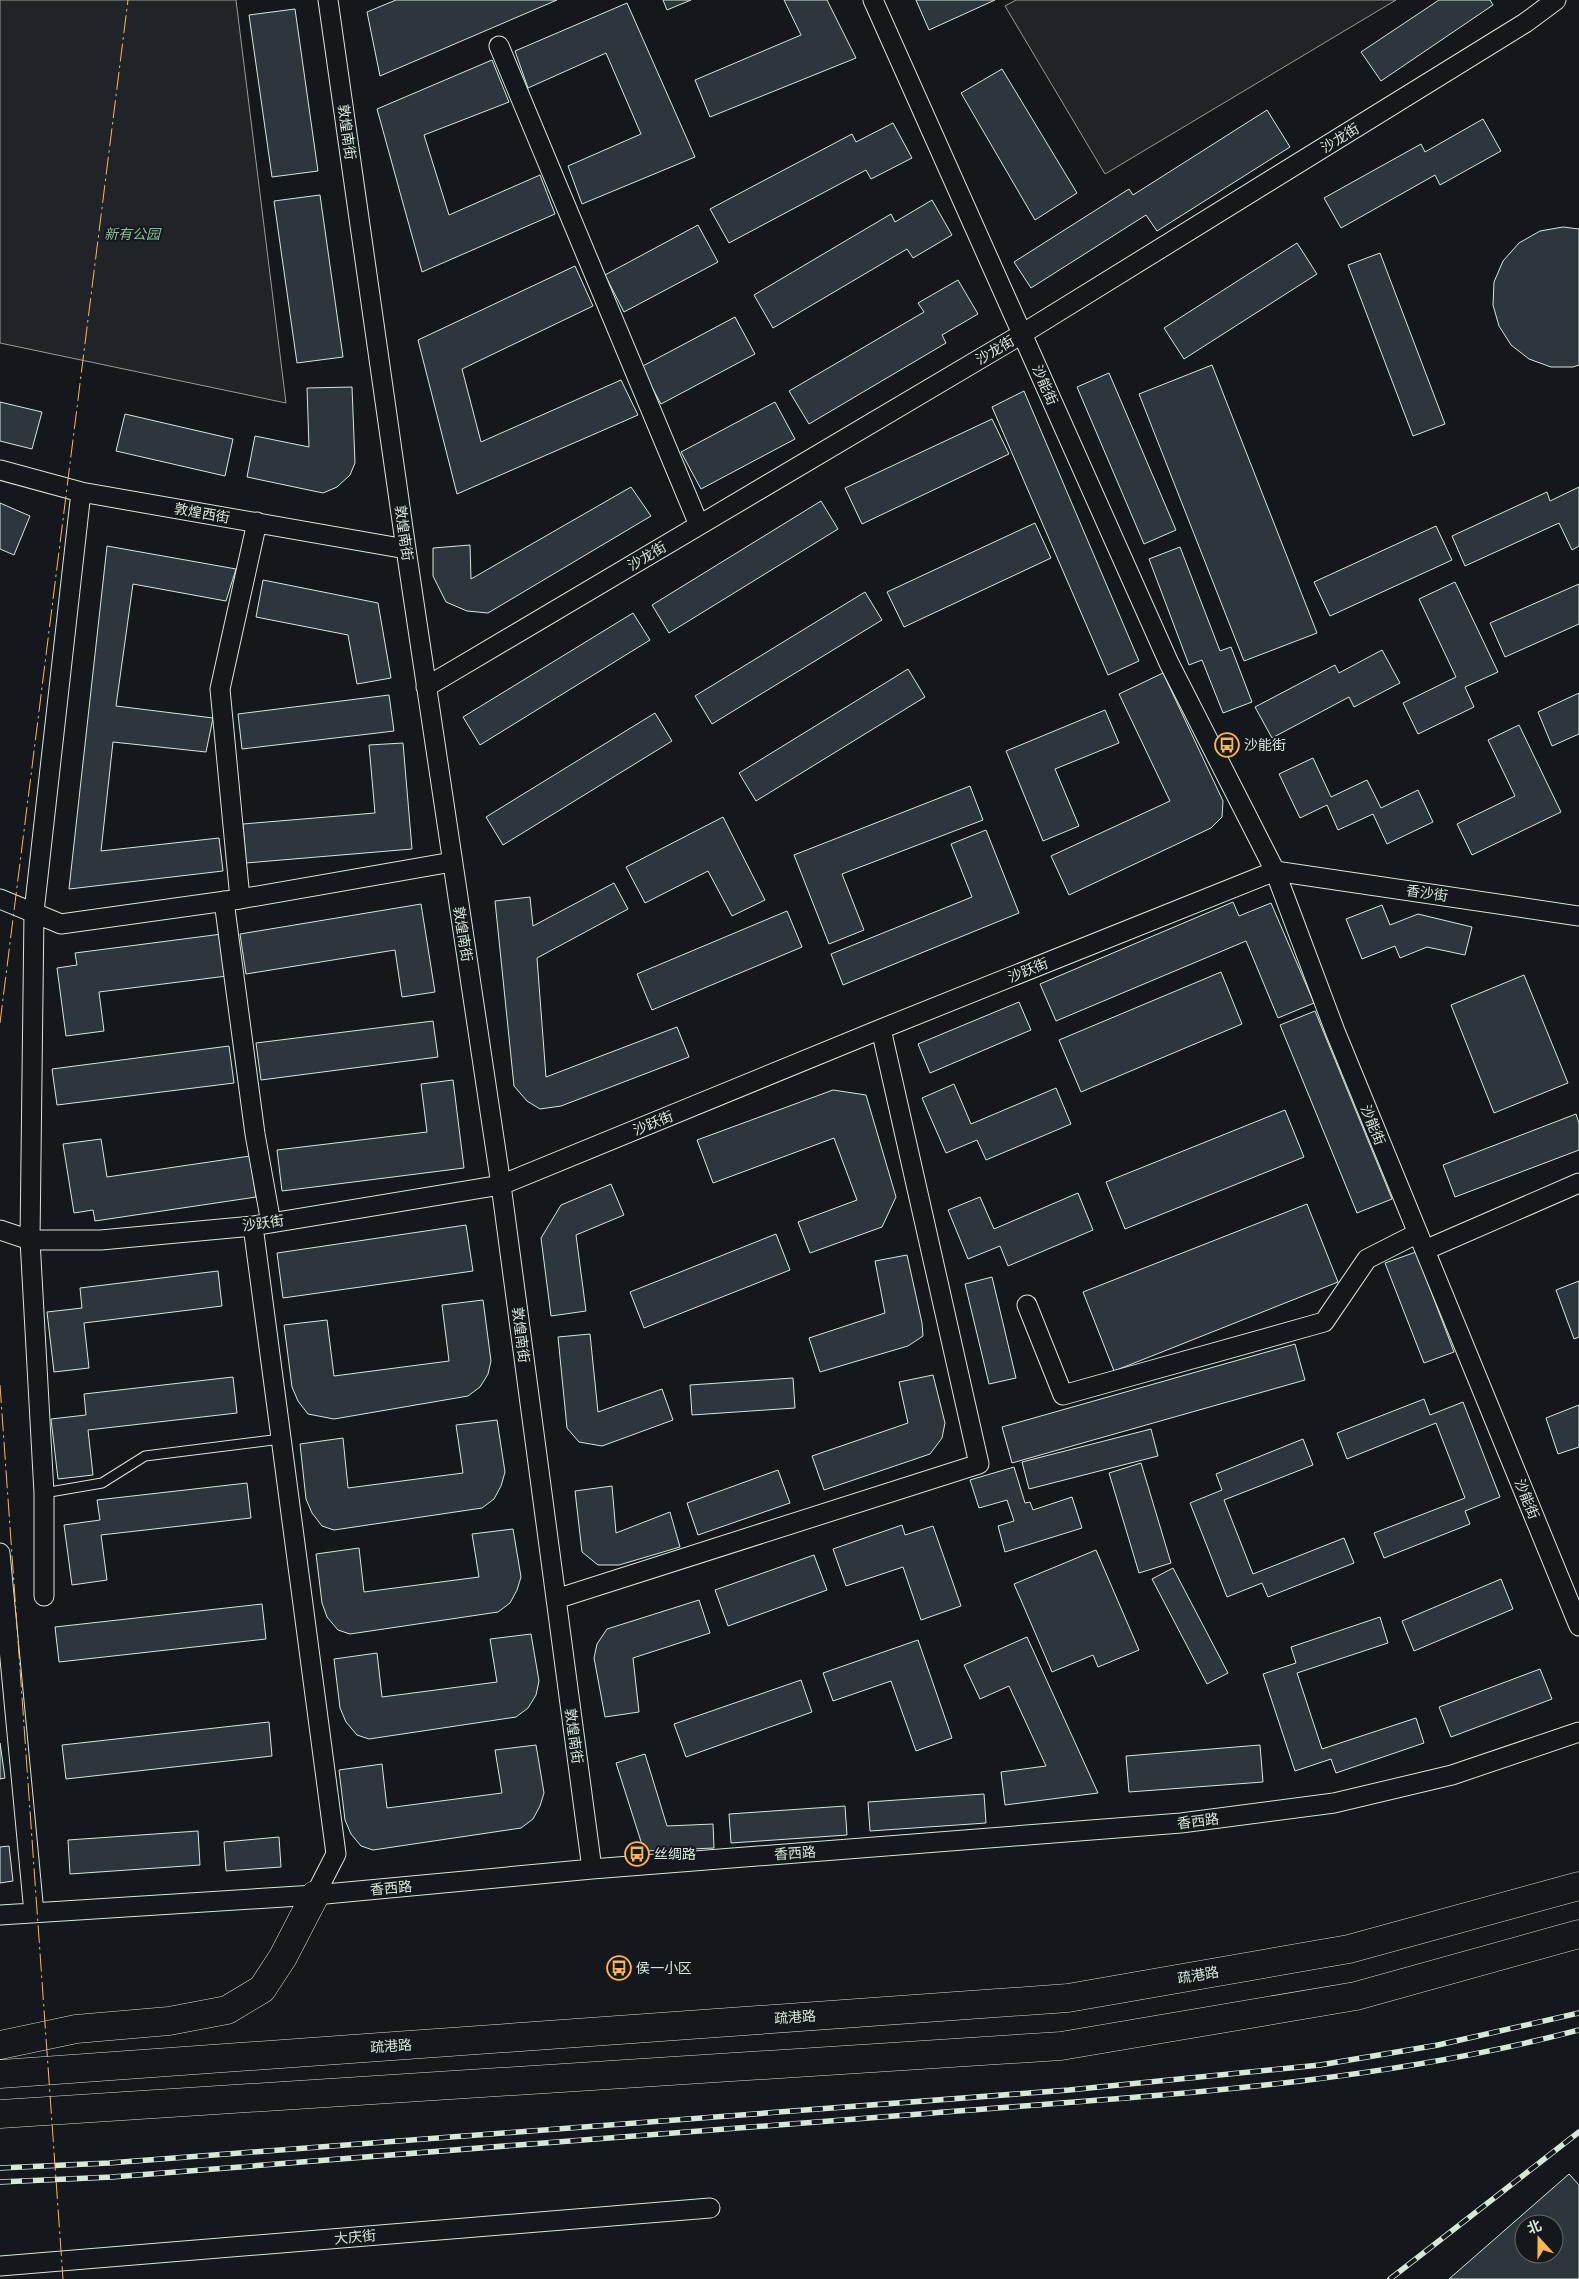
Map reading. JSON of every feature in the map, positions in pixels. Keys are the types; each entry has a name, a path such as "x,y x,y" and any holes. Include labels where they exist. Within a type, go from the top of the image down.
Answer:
{"highway":[{"name":"疏港路","path":"0,2074 1068,1998 1349,1949 1579,1886"},
{"path":"0,2045 76,2029 169,2021 227,2010 262,1989 283,1957 315,1895"},
{"path":"0,2114 1061,2046 1356,1996 1579,1934"}],"street":[{"name":"敦煌南街","path":"328,0 426,687 502,1185 592,1869"},
{"name":"沙能街","path":"873,0 1169,663 1275,871 1335,1031 1579,1626"},
{"name":"沙龙街","path":"426,687 1022,334 1525,24 1556,0"},
{"path":"499,46 699,525"},
{"name":"敦煌西街","path":"0,470 81,492 406,549"},
{"path":"44,1596 44,1493 30,1240 34,912 81,492"},
{"path":"257,522 220,690 232,900 255,1134 281,1439 336,1854 315,1895"},
{"path":"0,898 60,924 232,900 452,862"},
{"name":"香沙街","path":"1275,871 1579,916"},
{"name":"沙跃街","path":"0,1230 30,1240 102,1240 262,1224 502,1185 881,1029 1275,871"},
{"path":"556,1599 979,1464 881,1029"},
{"path":"1027,1306 1063,1396 1324,1322 1367,1260 1421,1242 1579,1183"},
{"path":"0,1553 34,1913"},
{"name":"香西路","path":"0,1915 315,1895 592,1869 1181,1823 1334,1803 1452,1775 1579,1732"},
{"name":"大庆街","path":"0,2266 56,2271 710,2208"}],"lane":[{"path":"44,1493 102,1483 145,1456 281,1439"}],"green space":[{"name":"新有公园","path":"0,0 236,0 286,403 0,343"},
{"path":"1016,0 1396,0 1105,174 1005,6"}],"building":[{"path":"396,0 557,0 380,76 367,12"},
{"path":"663,0 691,0 667,10"},
{"path":"784,0 827,0 856,58 710,117 695,80 801,35"},
{"path":"916,0 995,0 929,30"},
{"path":"1439,0 1490,0 1493,5 1381,81 1361,52"},
{"path":"627,3 695,157 582,204 568,166 641,134 606,53 528,88 515,51"},
{"path":"295,9 318,171 272,177 249,15"},
{"path":"492,60 509,102 424,135 449,215 540,175 555,214 422,272 377,109"},
{"path":"1002,69 1077,193 1035,220 961,93"},
{"path":"1267,110 1290,147 1157,231 1146,215 1031,288 1014,262 1129,189 1133,195"},
{"path":"1483,119 1501,151 1440,185 1435,175 1341,228 1324,198 1421,144 1425,152"},
{"path":"893,123 912,158 871,179 866,170 729,243 710,209 852,134 856,142"},
{"path":"320,195 343,357 297,363 274,201"},
{"path":"932,200 952,235 913,258 907,249 773,328 754,295 891,214 895,222"},
{"path":"698,225 718,262 624,312 605,275"},
{"path":"1563,227 1579,229 1579,365 1573,367 1551,367 1529,359 1511,345 1499,326 1493,305 1494,282 1503,261 1519,243 1540,231"},
{"path":"1297,243 1317,274 1184,359 1164,328"},
{"path":"1380,253 1445,424 1413,436 1348,265"},
{"path":"575,266 593,306 462,369 481,442 621,380 638,415 457,494 418,340"},
{"path":"958,280 978,314 942,335 946,343 809,424 789,391 924,312 918,303"},
{"path":"735,317 755,354 661,404 641,367"},
{"path":"1212,365 1317,633 1244,661 1139,394"},
{"path":"1109,373 1176,530 1144,544 1077,387"},
{"path":"352,387 355,463 350,475 337,487 323,493 247,477 255,436 309,447 307,388"},
{"path":"1024,391 1139,661 1108,675 992,407"},
{"path":"0,402 42,412 32,449 0,441"},
{"path":"775,402 795,439 701,489 681,452"},
{"path":"125,414 233,439 225,476 116,451"},
{"path":"992,419 1009,454 862,524 845,488"},
{"path":"631,487 651,516 488,613 467,611 446,602 433,576 433,548 470,545 471,579"},
{"path":"1579,487 1579,546 1572,550 1559,523 1465,566 1452,536 1547,492 1550,501"},
{"path":"821,501 838,529 669,633 652,605"},
{"path":"0,503 30,516 14,555 0,549"},
{"path":"1035,523 1051,558 904,627 887,592"},
{"path":"1436,526 1452,560 1330,616 1314,582"},
{"path":"107,546 236,569 226,601 133,584 116,706 213,718 206,752 113,742 101,851 219,838 223,871 69,889"},
{"path":"1180,547 1220,651 1231,647 1252,702 1223,713 1202,660 1189,665 1149,559"},
{"path":"263,580 378,603 391,678 357,684 348,635 256,617"},
{"path":"1455,582 1498,672 1465,687 1474,707 1418,734 1403,703 1456,677 1419,599"},
{"path":"1579,584 1579,624 1505,657 1490,623"},
{"path":"865,592 882,620 712,724 695,696"},
{"path":"633,613 650,640 480,745 463,717"},
{"path":"1382,650 1400,683 1354,707 1349,697 1272,738 1255,707 1335,665 1339,673"},
{"path":"908,669 925,697 756,801 739,773"},
{"path":"1163,673 1223,801 1222,817 1211,828 1069,895 1051,856 1170,801 1119,694"},
{"path":"1579,693 1579,734 1552,746 1538,712"},
{"path":"389,695 394,731 242,749 238,714"},
{"path":"1105,710 1119,743 1055,769 1079,826 1043,841 1006,751"},
{"path":"655,713 672,741 503,845 486,817"},
{"path":"1519,725 1561,812 1472,855 1457,824 1515,796 1488,740"},
{"path":"403,743 412,849 246,863 243,824 375,813 369,745"},
{"path":"1313,758 1331,797 1367,780 1381,808 1418,790 1433,822 1387,844 1373,814 1338,830 1327,805 1300,818 1279,774"},
{"path":"970,786 983,820 842,874 864,930 829,944 794,855"},
{"path":"723,817 765,900 732,916 708,871 645,903 626,867"},
{"path":"986,830 1019,913 843,985 831,954 972,897 951,844"},
{"path":"614,883 628,909 537,958 546,1077 677,1027 689,1057 561,1106 540,1109 527,1101 514,1086 495,901 530,897 533,926"},
{"path":"1233,902 1239,916 1271,903 1314,1003 1278,1018 1246,941 1056,1021 1040,984"},
{"path":"421,904 435,992 402,997 395,950 246,974 240,934"},
{"path":"1382,905 1390,925 1418,914 1472,927 1465,955 1427,947 1400,958 1395,946 1362,959 1346,919"},
{"path":"787,911 802,947 652,1010 637,974"},
{"path":"222,934 227,976 99,992 104,1031 66,1036 57,968 77,965 75,953"},
{"path":"1221,972 1242,1024 1081,1092 1059,1040"},
{"path":"1524,975 1568,1083 1494,1113 1451,1005"},
{"path":"1019,1002 1031,1030 930,1073 918,1044"},
{"path":"1315,1011 1392,1199 1357,1213 1280,1025"},
{"path":"433,1021 438,1057 261,1080 256,1043"},
{"path":"229,1046 234,1083 57,1105 52,1069"},
{"path":"453,1080 464,1168 282,1191 277,1150 427,1132 421,1084"},
{"path":"954,1084 971,1124 1056,1088 1071,1124 986,1160 977,1140 946,1153 922,1098"},
{"path":"833,1090 866,1095 896,1197 882,1227 810,1253 798,1222 857,1200 834,1138 713,1183 697,1140"},
{"path":"1285,1110 1304,1157 1125,1229 1106,1182"},
{"path":"1576,1114 1579,1123 1579,1150 1455,1197 1443,1165"},
{"path":"101,1139 107,1177 250,1156 256,1197 95,1221 93,1210 74,1213 63,1144"},
{"path":"611,1184 624,1215 576,1235 586,1311 551,1316 541,1238 561,1205"},
{"path":"1078,1193 1093,1230 1008,1266 1000,1246 968,1259 948,1210 980,1197 994,1229"},
{"path":"1307,1204 1338,1282 1114,1371 1083,1292"},
{"path":"466,1225 473,1271 283,1298 277,1253"},
{"path":"776,1234 790,1270 644,1328 630,1292"},
{"path":"1416,1252 1454,1352 1424,1363 1385,1263"},
{"path":"907,1255 922,1323 923,1336 908,1346 820,1372 809,1338 885,1313 875,1261"},
{"path":"218,1271 222,1306 84,1323 89,1368 54,1372 47,1312 82,1308 80,1288"},
{"path":"992,1277 1016,1378 989,1384 965,1284"},
{"path":"1579,1281 1579,1337 1574,1339 1556,1290"},
{"path":"483,1300 491,1361 488,1374 480,1387 468,1396 334,1419 308,1414 298,1401 292,1387 284,1325 327,1320 334,1376 449,1361 442,1305"},
{"path":"590,1334 598,1412 662,1389 673,1420 602,1446 579,1442 567,1428 558,1337"},
{"path":"1295,1344 1305,1380 1012,1463 1002,1427"},
{"path":"933,1375 945,1423 942,1438 930,1454 824,1490 812,1456 908,1423 899,1382"},
{"path":"233,1377 237,1413 88,1430 93,1475 58,1479 51,1419 86,1415 84,1394"},
{"path":"793,1378 795,1408 692,1415 690,1385"},
{"path":"1424,1399 1430,1415 1463,1402 1500,1497 1465,1511 1470,1524 1384,1558 1374,1533 1465,1498 1436,1423 1347,1459 1337,1433"},
{"path":"1579,1405 1579,1447 1558,1454 1546,1418"},
{"path":"497,1420 505,1472 501,1486 494,1499 482,1508 334,1530 322,1526 312,1513 306,1499 300,1444 343,1438 348,1488 463,1473 456,1425"},
{"path":"1151,1429 1158,1456 1029,1489 1022,1462"},
{"path":"1303,1439 1313,1465 1224,1500 1253,1574 1344,1538 1354,1563 1268,1597 1262,1583 1227,1597 1190,1503 1222,1490 1216,1474"},
{"path":"1141,1463 1171,1563 1139,1573 1109,1473"},
{"path":"1014,1467 1025,1503 1030,1502 1033,1510 1072,1497 1082,1528 1005,1552 998,1526 1014,1521 1007,1500 979,1508 970,1480"},
{"path":"778,1470 790,1503 698,1535 687,1503"},
{"path":"247,1483 251,1518 101,1535 107,1580 72,1585 64,1525 100,1520 97,1500"},
{"path":"612,1486 616,1533 670,1512 680,1547 619,1565 598,1565 582,1552 575,1491"},
{"path":"902,1525 905,1535 933,1526 961,1606 921,1620 903,1567 846,1586 833,1549"},
{"path":"513,1529 521,1577 510,1603 498,1612 350,1634 338,1630 327,1617 322,1603 316,1554 359,1548 364,1592 479,1577 472,1534"},
{"path":"1096,1550 1139,1650 1098,1667 1093,1655 1052,1672 1014,1584"},
{"path":"814,1555 827,1590 728,1626 715,1590"},
{"path":"1173,1568 1228,1673 1207,1684 1152,1579"},
{"path":"1501,1579 1513,1609 1414,1651 1402,1621"},
{"path":"699,1600 710,1633 633,1658 639,1712 605,1717 594,1658 597,1644 607,1629"},
{"path":"262,1604 266,1639 59,1662 55,1627"},
{"path":"1380,1617 1388,1643 1297,1673 1322,1749 1416,1718 1424,1743 1336,1773 1331,1759 1295,1771 1263,1674 1296,1663 1291,1647"},
{"path":"531,1634 539,1681 536,1695 528,1708 516,1717 369,1739 357,1735 346,1722 340,1708 334,1659 377,1653 382,1697 497,1682 490,1639"},
{"path":"1027,1637 1098,1793 1005,1805 1001,1772 1046,1766 1009,1686 980,1699 964,1665"},
{"path":"918,1640 952,1738 916,1751 891,1681 833,1701 823,1673"},
{"path":"1540,1669 1552,1699 1451,1737 1439,1707"},
{"path":"801,1680 812,1712 686,1757 674,1724"},
{"path":"269,1722 272,1756 66,1779 62,1745"},
{"path":"0,1743 5,1778 0,1779"},
{"path":"536,1745 544,1793 533,1819 521,1828 373,1850 361,1846 351,1834 345,1820 339,1770 382,1764 387,1808 502,1793 495,1750"},
{"path":"1260,1745 1263,1782 1129,1792 1126,1756"},
{"path":"645,1754 667,1826 713,1824 714,1848 644,1851 616,1763"},
{"path":"984,1794 986,1823 870,1831 868,1802"},
{"path":"845,1806 847,1835 731,1843 729,1814"},
{"path":"198,1831 200,1865 70,1874 68,1840"},
{"path":"279,1837 281,1867 226,1871 224,1842"},
{"path":"9,1846 13,1881 0,1883 0,1847"},
{"path":"1569,2174 1579,2185 1579,2279 1449,2279 1514,2222 1514,2264 1564,2264 1564,2214 1523,2214"}],"railway":[{"path":"0,2168 109,2163 1069,2090 1320,2065 1438,2045 1579,2013"},
{"path":"0,2182 112,2177 1177,2094 1340,2076 1420,2064 1500,2049 1579,2030"},
{"path":"1390,2279 1579,2132"}],"power":[{"path":"0,1023 128,0"},
{"path":"0,1385 63,2279"}],"place":[{"name":"沙能街","path":"1227,745"},
{"name":"丝绸路","path":"637,1854"},
{"name":"侯一小区","path":"619,1968"}]}
